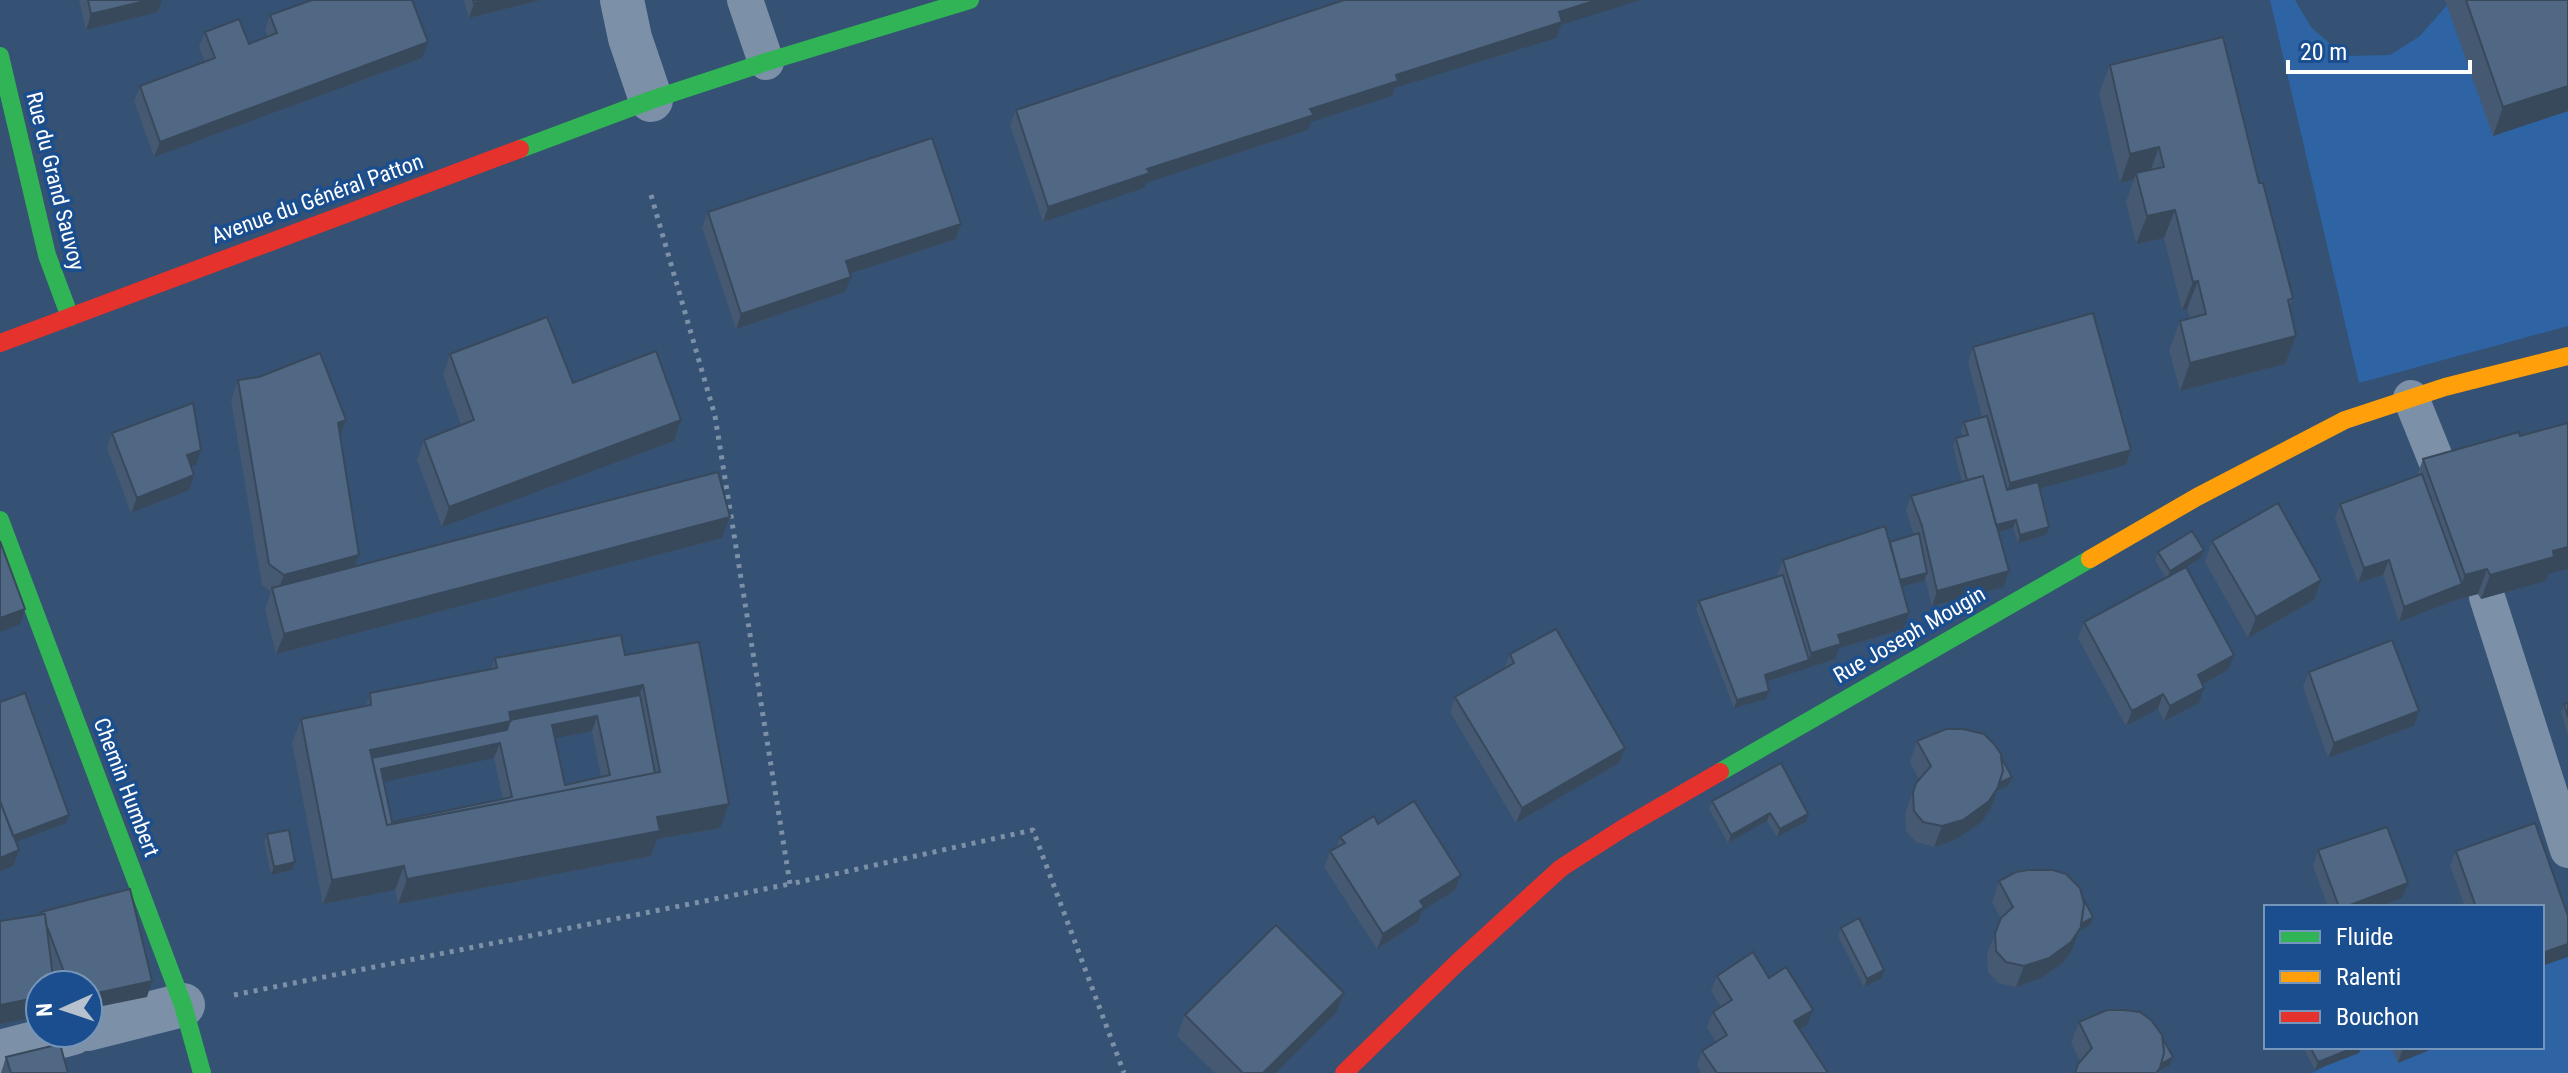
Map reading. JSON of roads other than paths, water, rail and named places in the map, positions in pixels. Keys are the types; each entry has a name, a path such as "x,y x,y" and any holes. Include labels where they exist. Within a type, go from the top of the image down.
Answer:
{"street":[{"path":"622,0 630,38 651,100"},
{"name":"Avenue du Général Patton","path":"0,343 651,100 970,0"},
{"name":"Rue du Grand Sauvoy","path":"0,56 47,255 70,317"},
{"name":"Rue Joseph Mougin","path":"1344,1073 1561,868 1625,827 2197,497 2345,420 2411,398 2568,356"},
{"name":"Chemin Humbert","path":"0,520 183,1005 202,1073"},
{"path":"104,1025 183,1005"},
{"path":"0,1052 24,1046"}],"lane":[{"path":"745,0 766,62"},
{"path":"2411,398 2442,475"},
{"path":"2487,597 2568,850"}]}
